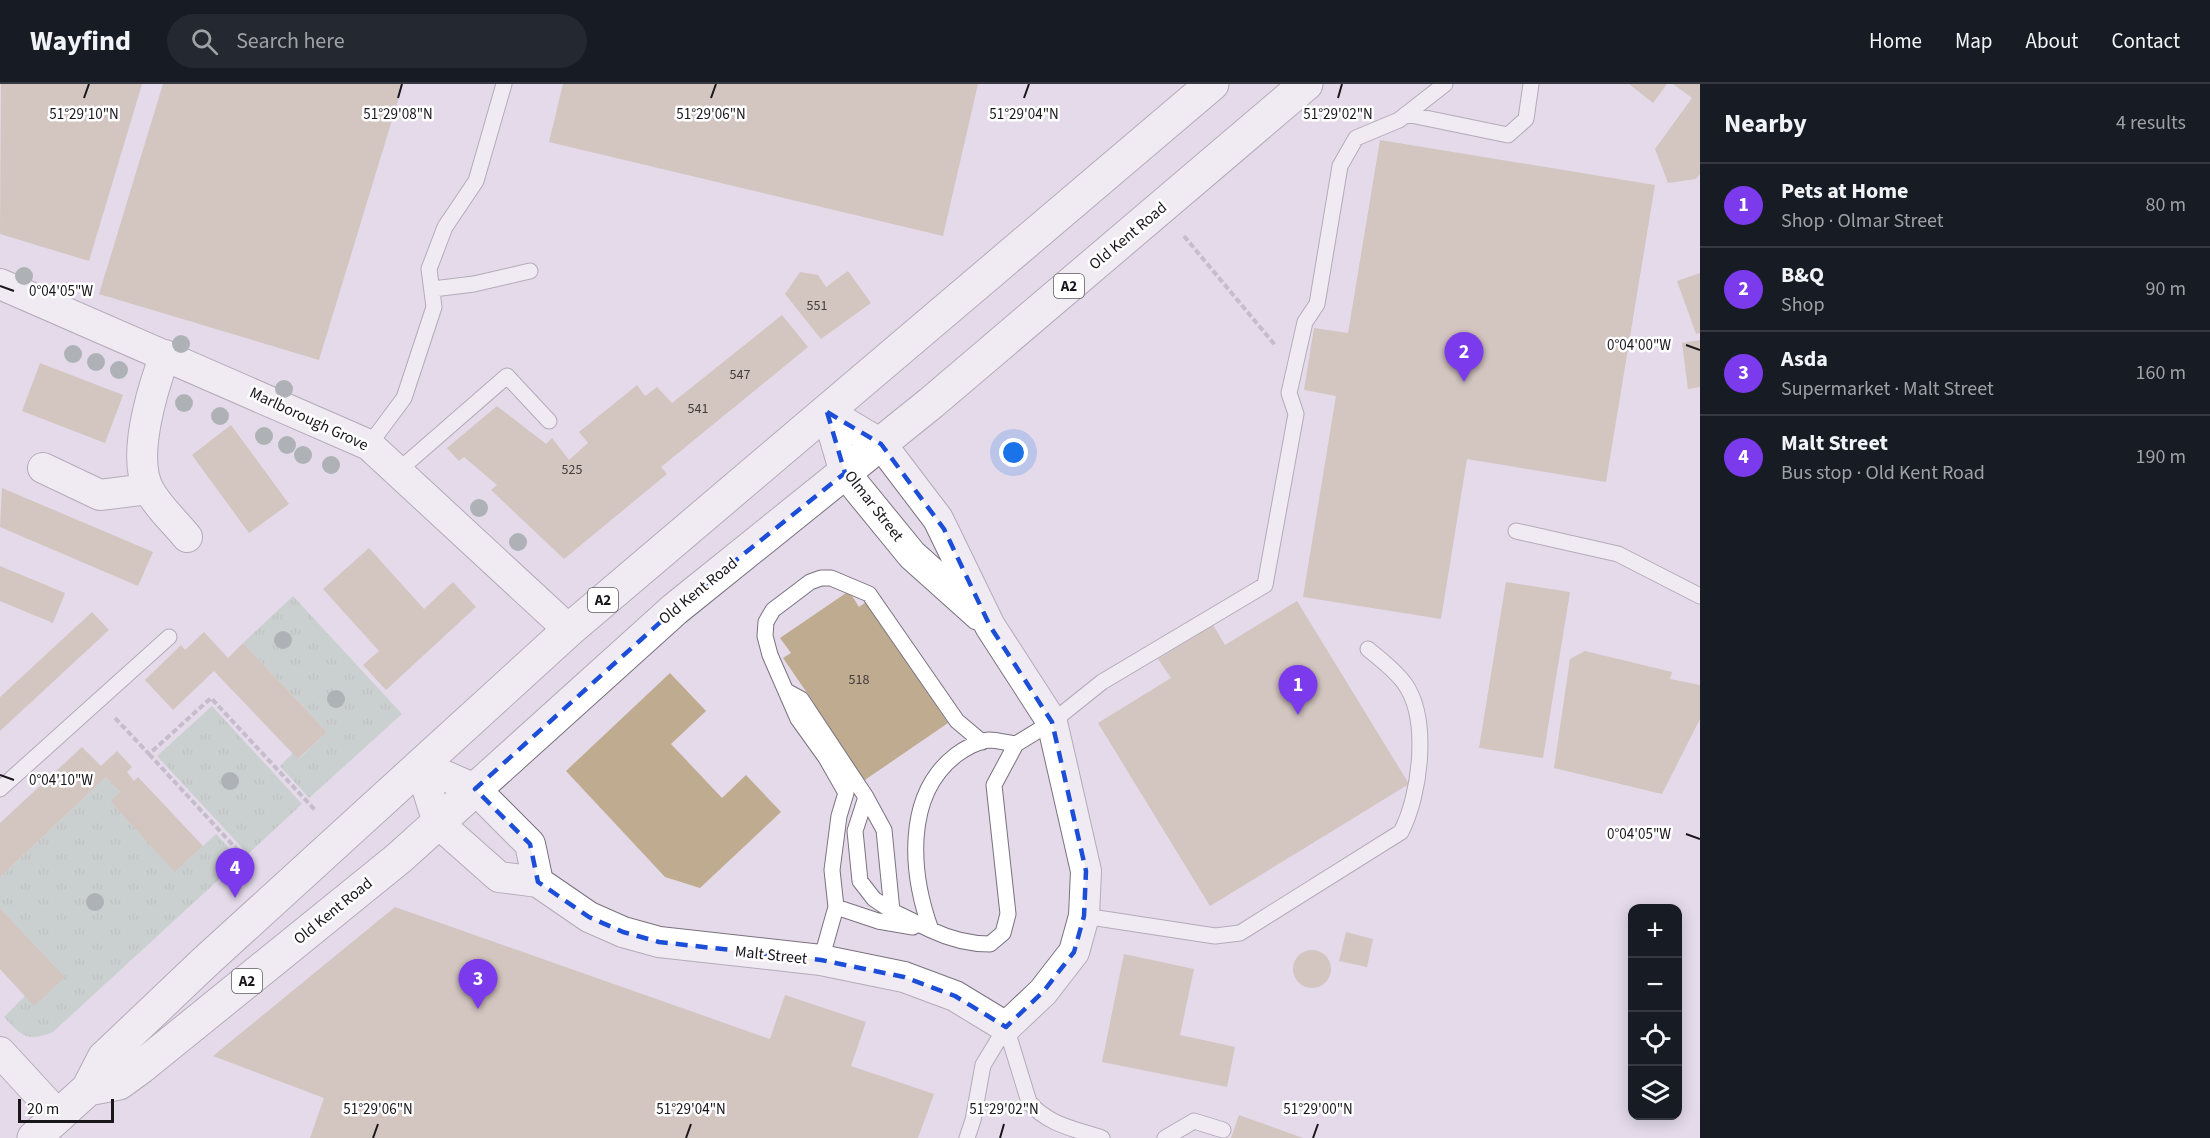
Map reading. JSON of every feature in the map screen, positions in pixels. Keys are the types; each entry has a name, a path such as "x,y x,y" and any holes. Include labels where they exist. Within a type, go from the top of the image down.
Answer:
{"highway":[{"name":"Old Kent Road","path":"34,1138 88,1089 104,1058 569,630 678,535 827,412 1212,84"},
{"name":"Old Kent Road","path":"88,1089 119,1083 141,1067 438,823 675,609 881,444 1306,84"}],"street":[{"name":"Marlborough Grove","path":"0,284 369,444 569,630"},
{"path":"165,355 146,416 143,458 148,489 187,537"},
{"name":"Olmar Street","path":"827,412 881,444 944,529 990,626 1052,722 1086,871 1084,916 1074,952 1043,992 1006,1027"},
{"name":"Olmar Street","path":"827,412 845,473 912,555 990,626"},
{"path":"43,468 100,495 148,489"},
{"path":"420,765 475,789 530,844 538,882"},
{"path":"420,765 438,823"},
{"name":"Malt Street","path":"438,823 499,878 538,882 589,917 623,932 659,942 821,960 904,977 955,996 1006,1027"},
{"path":"0,1052 58,1115"}],"lane":[{"path":"369,444 404,398 434,307 429,269 445,227 476,180 504,84"},
{"path":"867,796 855,831 860,881 874,899 892,911 931,930 971,944 990,944 1003,933 1008,914 994,785 1016,744 1052,722 1102,682 1265,585 1296,414 1289,393 1305,321 1317,304 1340,166 1356,138 1399,120 1444,84"},
{"path":"1406,114 1508,135 1526,119 1531,84"},
{"path":"432,289 474,284 530,271"},
{"path":"399,470 507,376 549,421"},
{"path":"1516,531 1618,554 1700,596"},
{"path":"821,960 836,908 832,870 839,816 846,793 826,758 798,720 788,691 770,655 765,636 766,622 773,610 810,582 821,578 831,578 869,594 957,721 982,742"},
{"path":"0,789 169,637"},
{"path":"1084,916 1215,936 1240,933 1401,832 1412,807 1417,782 1419,723 1416,706 1406,685 1392,669 1368,650"},
{"path":"788,691 801,699 867,796 884,830 892,911"},
{"path":"931,930 922,905 917,871 916,823 929,788 946,763 961,751 989,740 1016,744"},
{"path":"836,908 878,921 931,930"},
{"path":"967,1138 974,1120 983,1065 1006,1027"},
{"path":"1006,1027 1029,1102 1037,1112 1048,1121 1102,1138"},
{"path":"1165,1138 1194,1121 1223,1131"}],"path":[{"path":"1184,236 1285,357 1296,359"},
{"path":"148,754 210,698 315,810"},
{"path":"99,700 253,867"}],"highlighted area":[{"path":"827,412 881,444 944,529 990,626 1052,722 1086,871 1084,916 1074,952 1043,992 1006,1027 955,996 904,977 821,960 659,942 623,932 589,917 538,882 530,844 475,789 675,609 845,473"}],"green space":[{"path":"293,596 402,714 309,798 280,766 293,753 299,759 327,732 243,643"},
{"path":"212,706 302,804 248,854 157,756"},
{"path":"106,777 120,792 110,801 176,871 216,834 240,860 53,1032 31,1037 20,1033 4,1017 25,996 65,977 0,908 0,877"}],"building":[{"path":"1,84 142,84 89,261 0,234"},
{"path":"163,84 403,84 319,360 99,294"},
{"path":"563,84 978,84 943,236 549,142"},
{"path":"1629,84 1667,84 1653,103"},
{"path":"1673,84 1700,84 1700,174 1696,179 1668,183 1655,149 1692,98"},
{"path":"1380,140 1655,185 1606,482 1467,459 1441,619 1303,597 1336,396 1304,390 1314,328 1348,333"},
{"path":"848,271 871,303 821,339 785,294 800,272 818,275 826,287"},
{"path":"1700,273 1700,333 1696,334 1677,281"},
{"path":"782,315 808,347 661,467 667,474 564,559 491,490 497,485 464,457 459,461 447,448 497,406 546,444 552,438 569,460 588,443 579,432 637,385 645,396 657,387 672,403"},
{"path":"1700,340 1700,387 1688,389 1682,343"},
{"path":"40,363 123,395 105,443 22,411"},
{"path":"231,425 289,504 249,533 192,455"},
{"path":"2,488 153,552 138,586 0,527"},
{"path":"369,548 424,609 453,582 476,607 386,690 363,665 379,651 323,589"},
{"path":"0,566 65,593 53,623 0,601"},
{"path":"1506,582 1570,592 1543,758 1479,748"},
{"path":"849,591 859,607 866,602 948,723 859,784 807,707 814,703 783,658 791,653 780,638"},
{"path":"1297,601 1409,784 1210,906 1098,723 1171,678 1158,659 1185,642 1213,625 1225,645"},
{"path":"92,612 109,630 0,731 0,697"},
{"path":"204,632 228,658 243,643 327,732 298,759 214,671 173,710 145,680 181,645 185,650"},
{"path":"1585,651 1672,672 1670,679 1700,685 1700,719 1662,794 1554,768 1570,659"},
{"path":"670,673 706,711 671,744 722,798 746,775 781,812 700,888 665,877 566,771"},
{"path":"82,747 101,766 117,751 132,767 127,772 134,781 138,777 203,846 175,872 110,801 120,792 106,777 0,877 0,823"},
{"path":"395,907 770,1039 785,995 866,1022 851,1066 934,1094 918,1138 310,1138 324,1098 213,1056"},
{"path":"0,908 65,977 34,1006 0,969"},
{"path":"1346,932 1373,939 1367,967 1339,961"},
{"path":"1312,950 1325,956 1331,969 1325,982 1312,988 1299,982 1293,969 1299,956"},
{"path":"1124,954 1194,969 1180,1035 1235,1047 1227,1087 1102,1062"},
{"path":"1239,1115 1303,1138 1231,1138"}],"place":[{"name":"B&Q","path":"1464,382"},
{"name":"Pets at Home","path":"1298,715"},
{"name":"Malt Street","path":"235,898"},
{"name":"Asda","path":"478,1009"}]}
